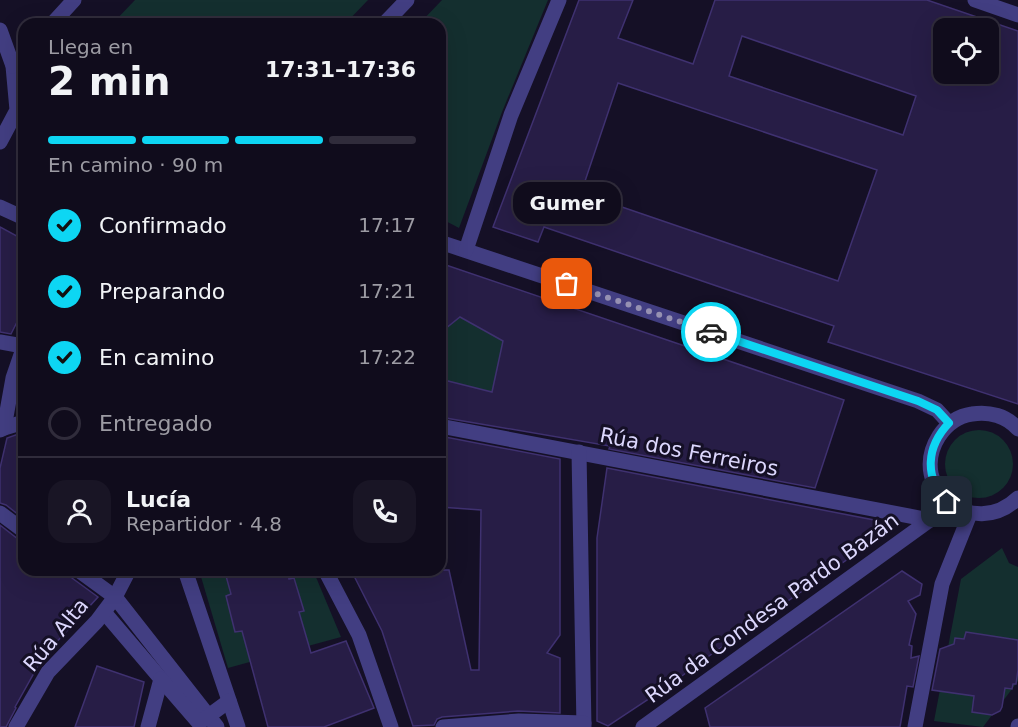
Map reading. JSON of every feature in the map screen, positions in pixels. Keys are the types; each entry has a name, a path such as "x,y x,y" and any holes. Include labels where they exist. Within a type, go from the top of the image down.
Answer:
{"street":[{"path":"58,18 74,0"},
{"path":"390,18 407,0"},
{"path":"466,250 511,115 559,0"},
{"path":"975,0 1018,15"},
{"path":"0,30 18,58"},
{"path":"0,142 17,110 18,85"},
{"path":"0,207 18,215"},
{"path":"446,244 918,401 937,410 949,423"},
{"path":"0,342 18,345"},
{"path":"18,363 2,429 18,424"},
{"path":"915,727 942,584 964,512 940,494 931,478 929,461 933,445 949,423 964,415 981,412 998,415 1013,423 1018,429"},
{"name":"Rúa dos Ferreiros","path":"446,427 930,520"},
{"path":"442,727 519,722 584,725 579,452"},
{"name":"Rúa da Condesa Pardo Bazán","path":"643,727 930,520 943,514 964,512 983,515 996,512 1018,498"},
{"path":"0,513 18,526"},
{"path":"86,576 115,597 213,722"},
{"name":"Rúa Alta","path":"16,727 48,672 104,612 126,576"},
{"path":"187,576 238,727"},
{"path":"328,576 359,635 391,727"},
{"path":"104,612 199,723 213,722 229,701"},
{"path":"148,727 160,679"}],"green space":[{"path":"135,0 368,0 351,18 118,18"},
{"path":"442,0 548,0 502,112 459,228 446,221 446,18 425,18"},
{"path":"460,317 503,340 492,396 468,386 446,380 446,327"},
{"path":"972,430 986,430 998,435 1008,445 1013,464 1008,483 998,493 986,498 972,498 960,493 950,483 945,471 945,457 950,445 960,435"},
{"path":"1002,548 1009,563 1018,567 1018,681 1003,701 1000,711 992,715 983,727 934,721 961,579"},
{"path":"201,576 316,576 341,637 228,668"}],"building":[{"path":"579,0 633,0 618,38 693,64 715,0 927,0 980,18 933,18 933,84 999,84 999,25 1018,31 1018,404 828,342 834,326 544,227 538,242 493,227","holes":["742,36 916,96 903,135 729,76","618,83 877,170 838,281 581,193"]},
{"path":"0,227 18,237 18,320 11,334 0,332"},
{"path":"446,265 844,400 815,488 609,449 610,446 446,418 446,380 492,392 503,341 460,317 446,328"},
{"path":"18,434 18,514 0,503 0,468 7,438"},
{"path":"446,437 560,459 560,635 547,653 560,658 560,713 518,711 442,717 437,719 434,725 413,726 382,631 354,576 446,576 446,570 449,570 471,670 479,670 481,510 446,507"},
{"path":"607,468 874,520 878,538 608,726 597,721 597,538"},
{"path":"0,525 18,539 18,576 71,576 98,597 52,647 38,666 6,727 0,727"},
{"path":"902,571 922,584 920,595 908,601 916,614 909,645 912,646 911,658 919,656 913,687 907,686 900,727 710,727 705,708"},
{"path":"226,576 288,576 289,579 294,578 304,611 299,612 311,653 346,641 374,708 324,727 268,727 242,631 235,632 226,596 231,594"},
{"path":"966,632 1018,640 1016,684 1013,684 1012,689 1005,688 1002,707 1000,711 992,715 972,712 974,696 932,690 940,649 954,644 955,638 964,639"},
{"path":"97,666 144,682 134,727 75,727"}],"way so far":[{"path":"567,284 711,332"}],"place":[{"name":"Gumer","path":"567,284"}],"route":[{"path":"711,332 849,377 937,410 949,423 933,445 929,461 931,478 947,502"}]}
